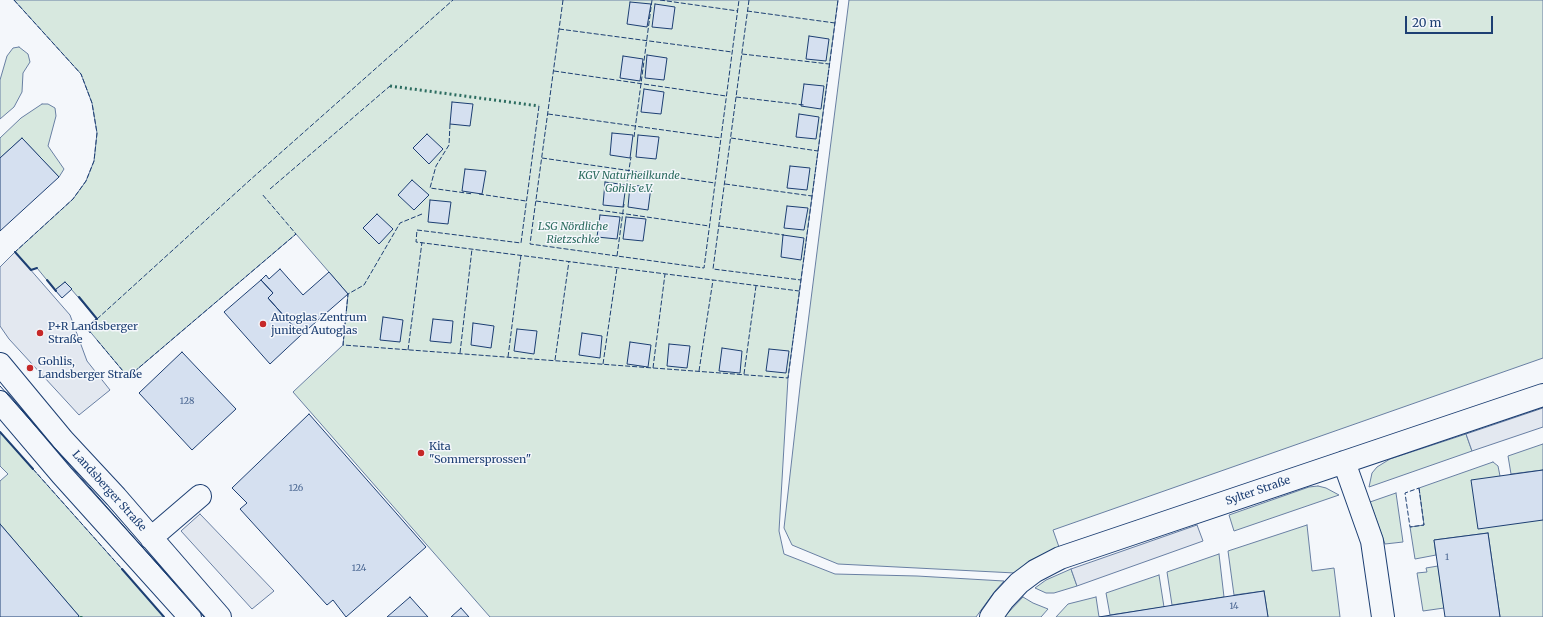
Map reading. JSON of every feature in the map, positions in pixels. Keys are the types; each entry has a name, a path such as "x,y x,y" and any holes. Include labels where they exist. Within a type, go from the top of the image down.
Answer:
{"street":[{"name":"Landsberger Straße","path":"0,364 63,440 220,617"},
{"name":"Sylter Straße","path":"990,617 1019,583 1035,571 1060,558 1543,395"},
{"path":"0,402 62,474 190,617"},
{"path":"1344,462 1359,499 1372,541 1383,617"},
{"path":"151,538 200,496"}],"green space":[{"name":"LSG Nördliche Rietzschke","path":"14,0 838,0 788,378 779,531 784,554 835,574 917,576 1004,581 976,617 490,617 293,392 343,345 348,294 296,234 128,377 87,328 97,319 65,282 55,290 37,268 31,270 15,252 73,199 86,181 94,161 97,133 92,103 81,74"},
{"path":"849,0 1543,0 1543,358 1053,530 1059,547 1029,561 1015,573 838,564 792,545 784,528 801,378"},
{"path":"19,47 28,54 30,62 23,73 22,92 14,107 0,119 0,80 7,56 13,48"},
{"path":"42,104 48,104 55,108 56,116 48,146 64,169 59,177 22,138 0,158 0,138 21,118"},
{"path":"0,432 164,617 78,617 79,616 0,524 0,481 8,474 0,466"},
{"path":"1466,434 1472,451 1369,487 1372,473 1377,467 1390,459"},
{"path":"1543,444 1543,470 1511,474 1508,456"},
{"path":"1493,462 1498,466 1500,476 1543,520 1543,617 1500,617 1488,533 1434,540 1436,555 1415,559 1410,527 1424,525 1419,488"},
{"path":"1318,486 1326,488 1339,495 1234,531 1229,515 1309,487"},
{"path":"1396,493 1403,542 1385,544 1370,502"},
{"path":"1307,525 1312,571 1334,568 1340,617 1268,617 1264,591 1234,595 1228,551"},
{"path":"1219,554 1224,597 1172,605 1167,572"},
{"path":"1438,566 1444,608 1423,611 1417,573 1427,572 1426,568"},
{"path":"1071,569 1077,586 1054,593 1046,593 1035,588 1046,580"},
{"path":"1159,575 1164,607 1110,615 1106,593"},
{"path":"1023,597 1048,609 1041,617 1004,617"},
{"path":"1096,597 1099,617 1056,617 1068,604"}],"shaded area":[{"name":"P+R Landsberger Straße","path":"15,252 70,315 87,361 110,390 79,415 9,339 0,326 0,267"},
{"path":"1543,408 1543,427 1472,451 1466,434"},
{"path":"200,514 274,591 252,609 181,531"},
{"path":"1197,525 1203,541 1077,586 1071,569"}],"building":[{"path":"630,2 651,4 647,27 627,24"},
{"path":"655,4 675,7 672,29 652,27"},
{"path":"809,36 829,39 826,61 806,59"},
{"path":"647,55 667,58 664,80 645,78"},
{"path":"623,56 643,59 640,81 620,78"},
{"path":"804,84 824,86 821,109 801,106"},
{"path":"644,89 664,92 661,114 641,112"},
{"path":"452,102 473,104 470,126 450,124"},
{"path":"799,114 819,117 816,139 796,137"},
{"path":"612,133 633,135 630,158 610,155"},
{"path":"427,134 443,149 429,164 413,148"},
{"path":"638,135 659,137 656,159 636,157"},
{"path":"22,138 59,177 0,231 0,158"},
{"path":"790,166 810,168 807,190 787,188"},
{"path":"465,169 486,171 482,194 462,191"},
{"path":"412,180 429,195 414,210 398,195"},
{"path":"605,182 626,185 623,207 603,205"},
{"path":"630,185 651,187 648,210 628,207"},
{"path":"430,200 451,202 448,224 428,222"},
{"path":"787,206 808,208 804,230 784,228"},
{"path":"377,214 393,229 379,244 363,228"},
{"path":"600,215 620,217 617,239 597,237"},
{"path":"626,217 646,219 643,241 623,239"},
{"path":"783,235 804,238 801,260 781,257"},
{"path":"280,269 303,295 329,272 348,294 301,335 268,298 273,293 261,280 266,275 269,279"},
{"name":"Autoglas Zentrum junited Autoglas","path":"261,280 273,293 268,298 301,335 270,364 224,312"},
{"path":"65,282 72,289 62,298 55,290"},
{"path":"383,317 403,320 400,342 380,340"},
{"path":"433,319 453,321 451,343 430,341"},
{"path":"473,323 494,326 491,348 471,345"},
{"path":"517,329 537,331 534,354 514,351"},
{"path":"582,333 602,336 600,358 579,355"},
{"path":"630,342 651,345 648,367 627,364"},
{"path":"669,344 690,346 687,368 667,366"},
{"path":"722,348 742,351 740,373 719,371"},
{"path":"769,349 789,351 786,373 766,371"},
{"path":"182,352 236,409 192,450 139,393"},
{"path":"309,414 426,547 346,617 333,600 327,605 240,509 247,503 232,488"},
{"path":"1543,470 1543,520 1478,529 1471,480"},
{"path":"0,524 79,616 78,617 0,617"},
{"path":"1488,533 1500,617 1445,617 1434,540"},
{"path":"1264,591 1268,617 1099,617 1224,597"},
{"path":"410,597 428,617 387,617"},
{"path":"461,608 469,617 451,617"}],"tram line":[{"path":"0,386 204,617"}],"hedge":[{"path":"390,86 539,106"}],"fence":[{"path":"14,0 81,74 92,103 97,133 94,161 86,181 73,199 15,252"},
{"path":"97,319 250,180 453,0"},
{"path":"563,0 530,244 704,268 739,0"},
{"path":"634,137 652,0"},
{"path":"660,0 738,11"},
{"path":"749,0 713,269 801,280"},
{"path":"422,214 400,223 364,285 348,294 343,345 788,378 838,0"},
{"path":"747,11 835,23"},
{"path":"559,29 732,52"},
{"path":"742,54 829,64"},
{"path":"554,71 726,96"},
{"path":"270,189 390,86"},
{"path":"736,97 804,105"},
{"path":"539,106 521,243 417,230 416,242 799,291"},
{"path":"548,114 721,138"},
{"path":"450,124 449,145 436,166 430,188 473,194"},
{"path":"731,138 818,151"},
{"path":"626,188 631,157"},
{"path":"542,158 715,183"},
{"path":"725,184 812,196"},
{"path":"97,340 128,377 296,234 262,194"},
{"path":"479,194 526,201"},
{"path":"536,201 709,226"},
{"path":"617,256 624,204"},
{"path":"719,226 784,235"},
{"path":"408,350 422,242"},
{"path":"460,353 472,249"},
{"path":"508,357 521,255"},
{"path":"555,360 569,261"},
{"path":"603,364 617,268"},
{"path":"653,368 665,274"},
{"path":"699,371 713,280"},
{"path":"744,374 756,286"},
{"path":"33,469 122,569"},
{"path":"1419,488 1424,525 1410,527 1405,493 1419,488"}],"wall":[{"path":"15,252 31,270 37,268"},
{"path":"47,280 56,291"},
{"path":"79,297 97,319 87,328 90,332"},
{"path":"0,432 33,469"},
{"path":"122,569 164,617"}],"place":[{"name":"Autoglas Zentrum junited Autoglas","path":"263,324"},
{"name":"P+R Landsberger Straße","path":"40,333"},
{"name":"Gohlis, Landsberger Straße","path":"30,368"},
{"name":"Kita \"Sommersprossen\"","path":"421,453"}],"park label":[{"name":"KGV Naturheilkunde Gohlis e.V.","path":"629,182"}]}
